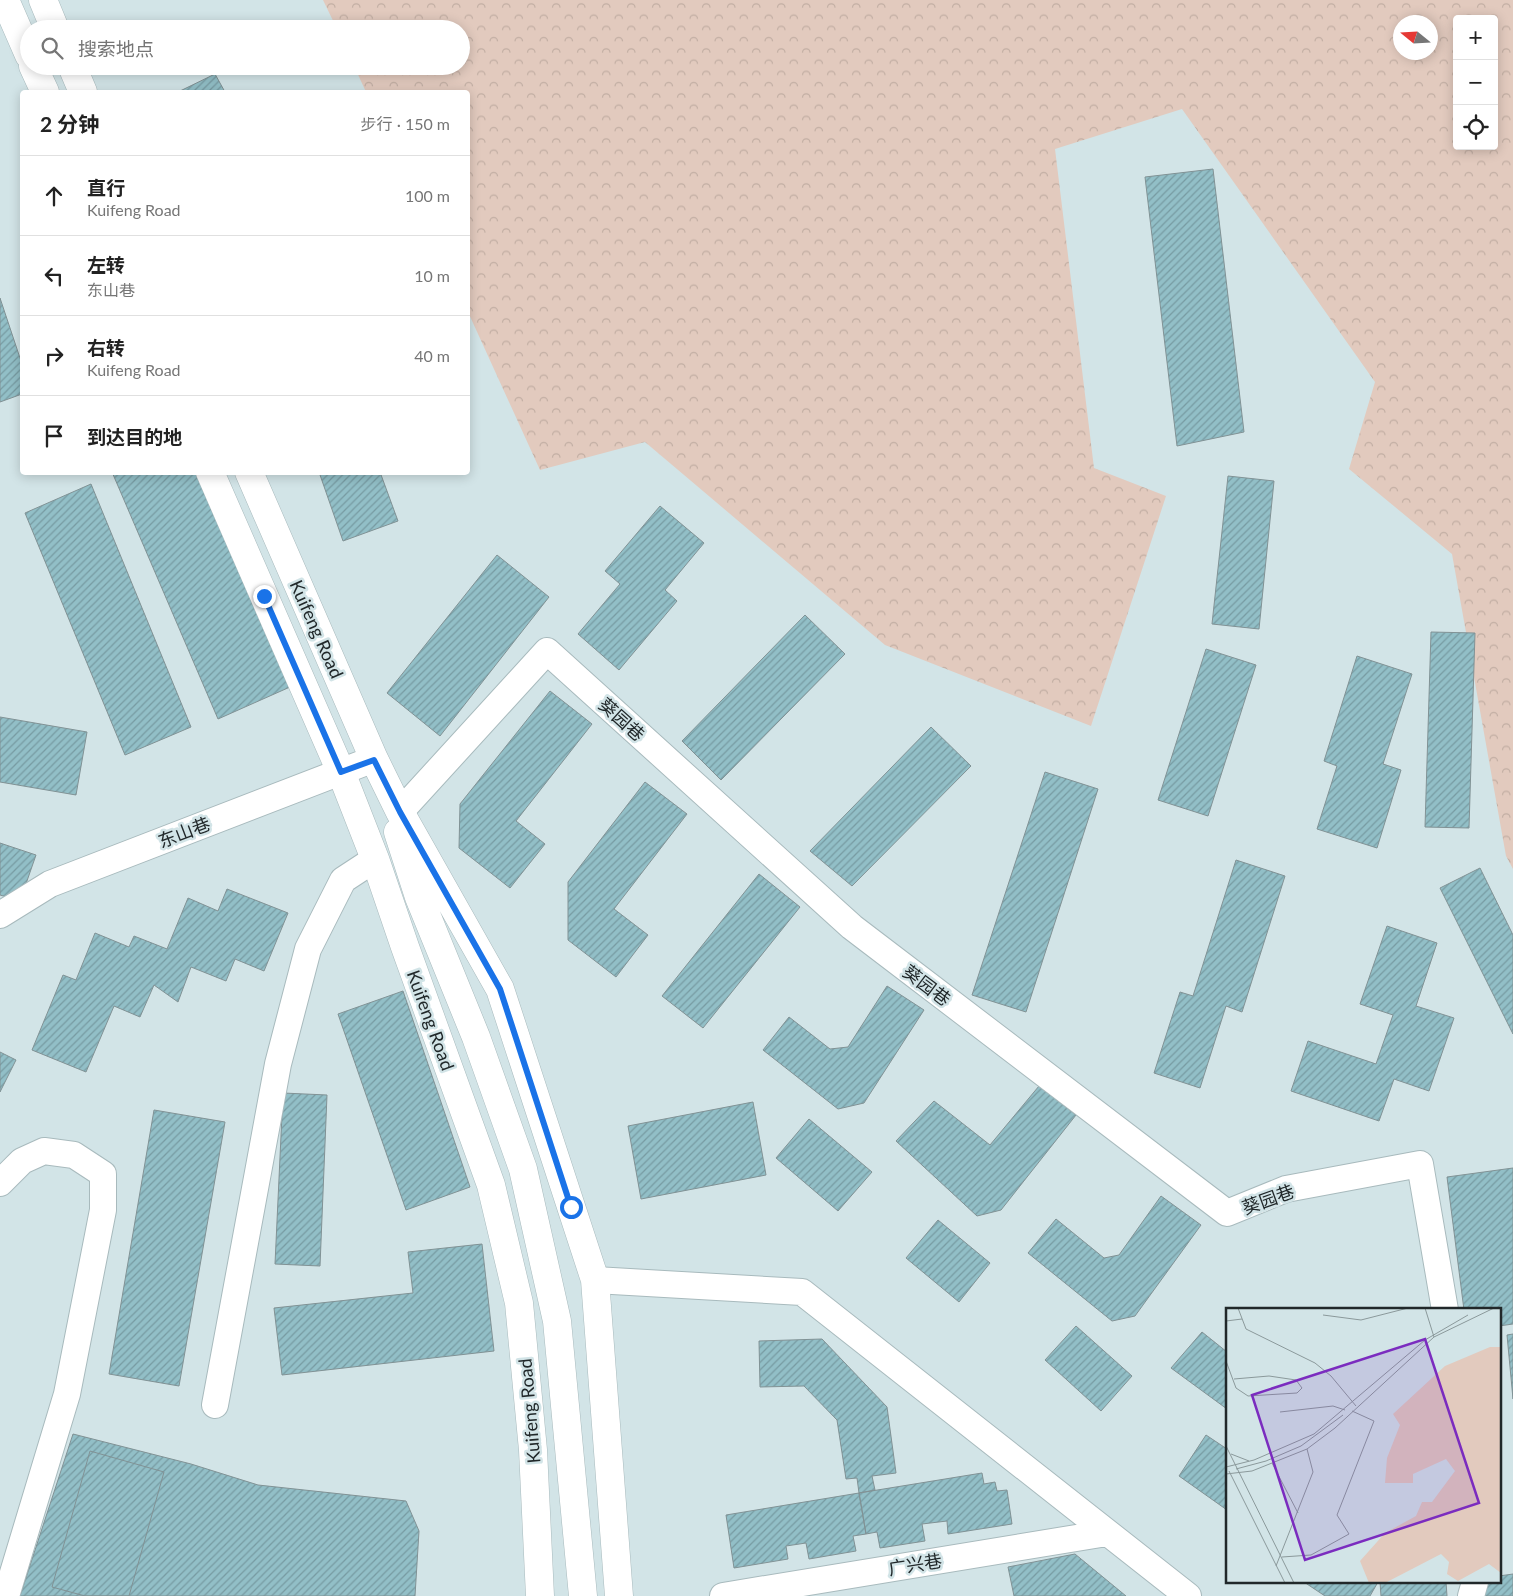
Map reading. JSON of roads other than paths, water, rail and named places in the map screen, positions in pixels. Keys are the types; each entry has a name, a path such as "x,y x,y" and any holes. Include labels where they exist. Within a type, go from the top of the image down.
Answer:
{"main road":[{"path":"5,0 20,34"},
{"path":"43,0 51,20"},
{"path":"38,75 44,90"},
{"path":"76,75 82,90"},
{"name":"Kuifeng Road","path":"211,475 341,772 375,859 491,1185 519,1303 533,1450 540,1596"},
{"name":"Kuifeng Road","path":"250,475 374,760 400,812 500,989 595,1280 619,1596"},
{"path":"374,760 419,897 476,1037 523,1169 557,1321 582,1596"},
{"path":"341,772 419,897"}],"street":[{"name":"葵园巷","path":"400,812 547,651 852,927 1227,1213 1286,1189 1420,1164 1446,1308"},
{"name":"东山巷","path":"0,916 50,884 374,760"},
{"path":"215,1406 278,1064 308,949 343,880 375,859"},
{"path":"0,1182 22,1161 44,1151 74,1155 103,1174 103,1210 67,1394 6,1596"},
{"path":"595,1280 802,1292 1188,1596"},
{"name":"广兴巷","path":"723,1596 1107,1533"}]}
